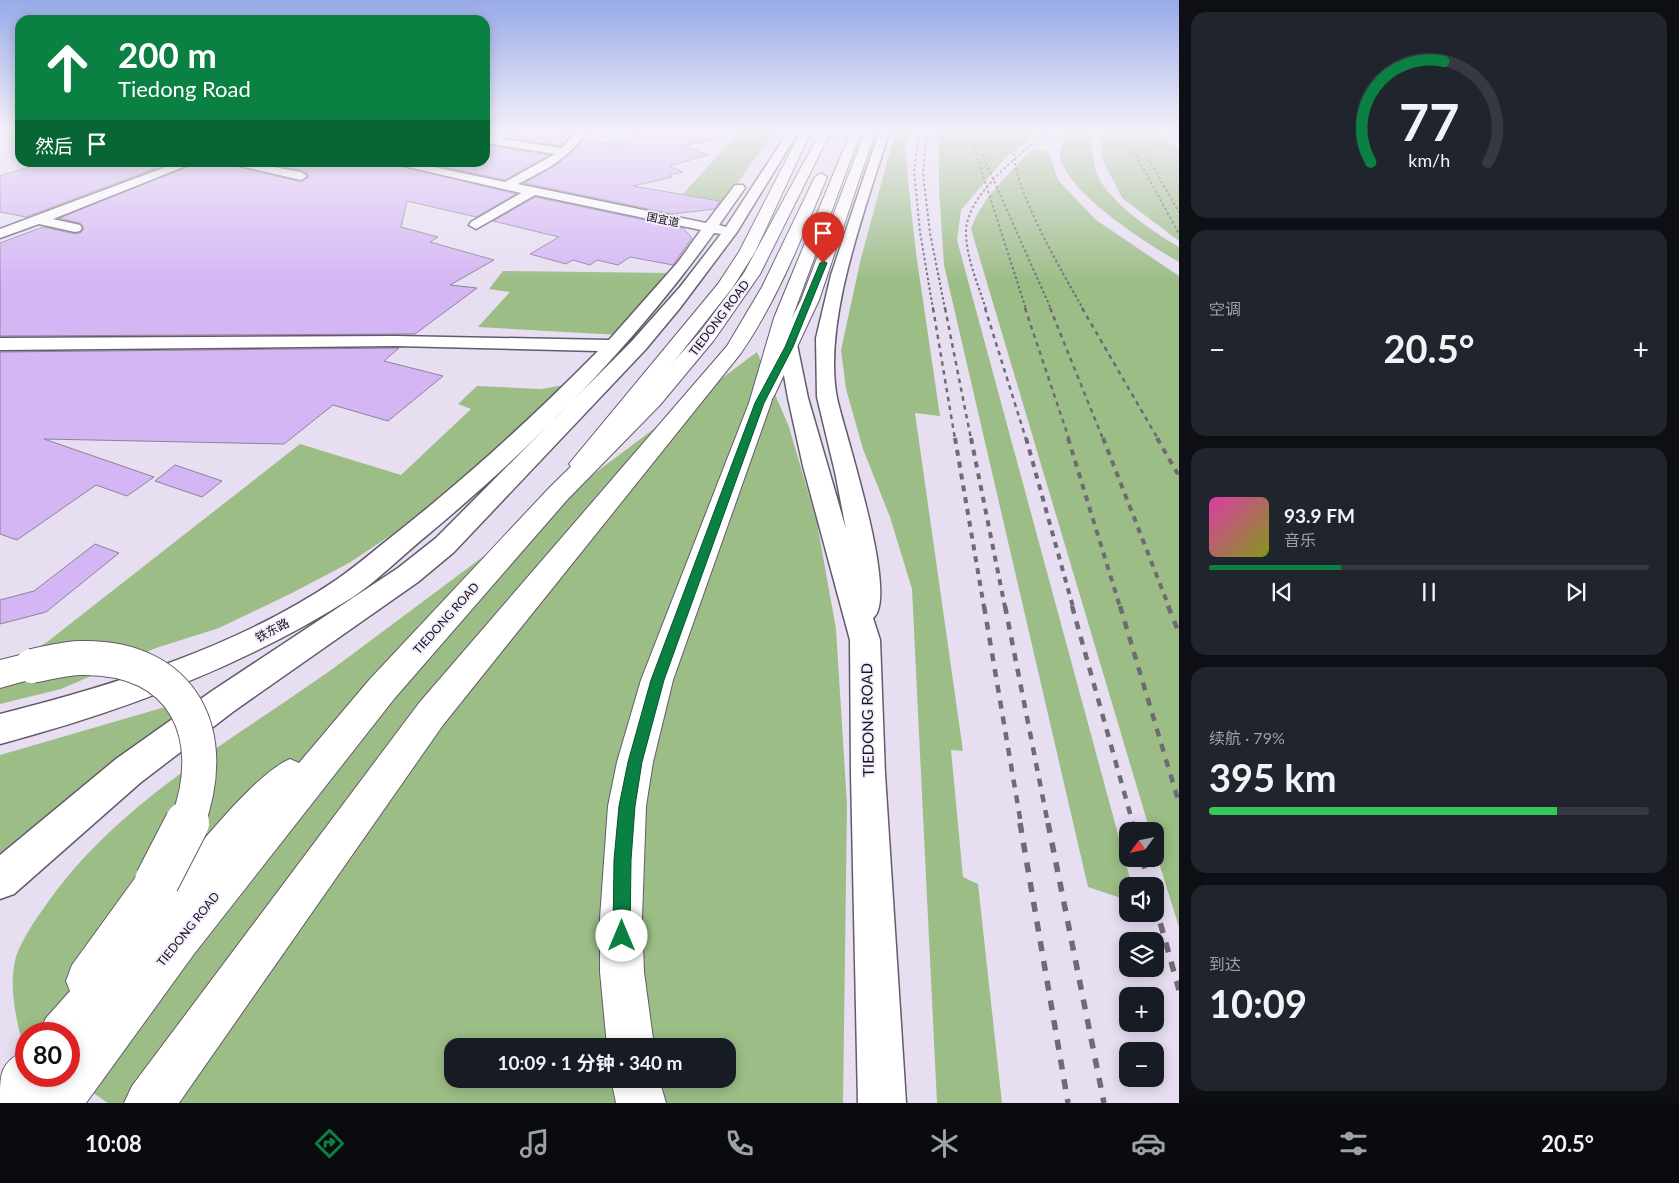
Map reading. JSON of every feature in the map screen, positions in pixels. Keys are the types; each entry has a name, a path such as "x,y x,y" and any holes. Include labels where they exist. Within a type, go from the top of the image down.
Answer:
{"main road":[{"path":"558,494 615,420 656,374 725,287 746,252 779,180"},
{"name":"TIEDONG ROAD","path":"80,1035 179,939 382,689 558,494 652,400 707,336 752,274 800,180"},
{"name":"TIEDONG ROAD","path":"149,1103 431,714 734,349 759,311 785,260 819,180"},
{"path":"629,1038 622,972 623,860 627,806 635,762 657,680 786,332 839,180"},
{"path":"760,403 786,332 813,291 853,180"},
{"path":"0,674 57,661 82,658 120,661 155,676 186,704 193,720 198,748 195,797 179,844 158,881 61,1022"},
{"path":"72,1022 250,818 316,750 382,689"},
{"path":"637,1088 641,1103"}],"street":[{"path":"0,234 8,226 131,180"},
{"path":"8,226 40,220 143,180"},
{"name":"国宜道","path":"480,180 730,231"},
{"path":"506,186 515,180"},
{"path":"342,590 463,493 510,450 614,346 683,264 744,180"},
{"path":"0,880 128,771 224,701 408,575 445,545 640,345 670,311 730,231 761,180"},
{"path":"865,640 864,556 847,472 827,397 825,338 842,265 869,180"},
{"path":"476,225 533,191"},
{"path":"40,220 75,228"},
{"name":"TIEDONG ROAD","path":"786,332 798,398 815,466 865,640 868,774 882,1103"},
{"path":"0,344 395,341 614,346"},
{"name":"铁东路","path":"0,729 104,700 175,675 225,654 278,628 342,590 515,473"}],"green space":[{"path":"695,180 739,180 724,202 683,194"},
{"path":"882,180 908,180 916,253 940,416 915,413 963,751 951,750 963,877 978,884 1002,1103 937,1103 912,589 890,517 863,449 846,389 841,350 861,258"},
{"path":"939,180 986,180 961,210 957,240 1119,838 1119,868 1127,868 1130,877 1119,877 1119,897 1088,887 944,265"},
{"path":"1002,180 1058,180 1096,220 1179,276 1179,927 1161,868 1164,868 1164,822 1147,822 971,229 982,206"},
{"path":"1074,180 1101,180 1107,191 1130,213 1156,233 1179,247 1179,262 1111,217"},
{"path":"1113,180 1179,180 1179,241 1122,198"},
{"path":"503,271 668,273 619,335 478,327 510,292 489,289"},
{"path":"757,352 789,427 817,523 836,629 847,805 843,1103 108,1103 80,1084 80,1022 18,1022 13,990 14,968 22,942 32,926 51,898 82,860 116,826 152,795 230,738 350,656"},
{"path":"565,385 444,494 400,529 349,563 219,628 156,648 61,689 0,704 0,669 47,642 300,444 401,475 471,409 458,404 477,386 541,389"},
{"path":"203,696 105,768 0,853 0,755"}],"building":[{"path":"0,180 123,180 26,217 0,212"},
{"path":"152,180 301,182 304,180 460,180 516,194 476,217 407,201 401,227 438,237 430,242 494,260 450,285 477,288 415,334 0,336 0,243 43,227 75,234 80,233 84,229 80,223 59,218"},
{"path":"529,180 657,180 633,186 720,201 715,209 672,214 524,183"},
{"path":"535,197 683,228 692,238 673,265 630,257 618,265 597,260 590,265 573,260 566,264 530,254 559,237 493,221"},
{"path":"399,348 384,361 443,376 388,421 333,405 284,444 44,439 154,477 127,496 96,485 17,540 0,534 0,352"},
{"path":"175,465 222,481 202,497 155,481"},
{"path":"95,544 119,553 46,612 0,624 0,600 34,591"}],"railway":[{"path":"915,180 920,232 933,309"},
{"path":"924,180 930,233 945,309"},
{"path":"985,180 987,187"},
{"path":"987,187 993,180"},
{"path":"994,180 1051,309"},
{"path":"1020,180 1041,232 1083,309"},
{"path":"1150,180 1179,234"},
{"path":"1161,180 1179,212"},
{"path":"986,309 973,271 966,231 969,217 976,202 987,187"},
{"path":"987,187 1026,309"},
{"path":"933,308 955,439"},
{"path":"945,308 971,439"},
{"path":"985,308 1026,439"},
{"path":"1025,308 1069,439"},
{"path":"1050,308 1103,439"},
{"path":"1082,308 1158,439"},
{"path":"955,438 984,607"},
{"path":"971,438 1005,607"},
{"path":"1026,438 1073,607"},
{"path":"1068,438 1120,607"},
{"path":"1103,438 1169,607"},
{"path":"1157,438 1179,476"},
{"path":"984,606 1021,824"},
{"path":"1005,606 1048,824"},
{"path":"1072,606 1132,822"},
{"path":"1120,606 1179,803"},
{"path":"1168,606 1179,633"},
{"path":"1020,823 1068,1103"},
{"path":"1048,823 1104,1103"},
{"path":"1145,868 1147,877"},
{"path":"1160,922 1179,990"}],"route":[{"path":"622,936 623,860 627,806 635,762 657,680 734,468 760,403 789,347 810,300 823,263"}]}
